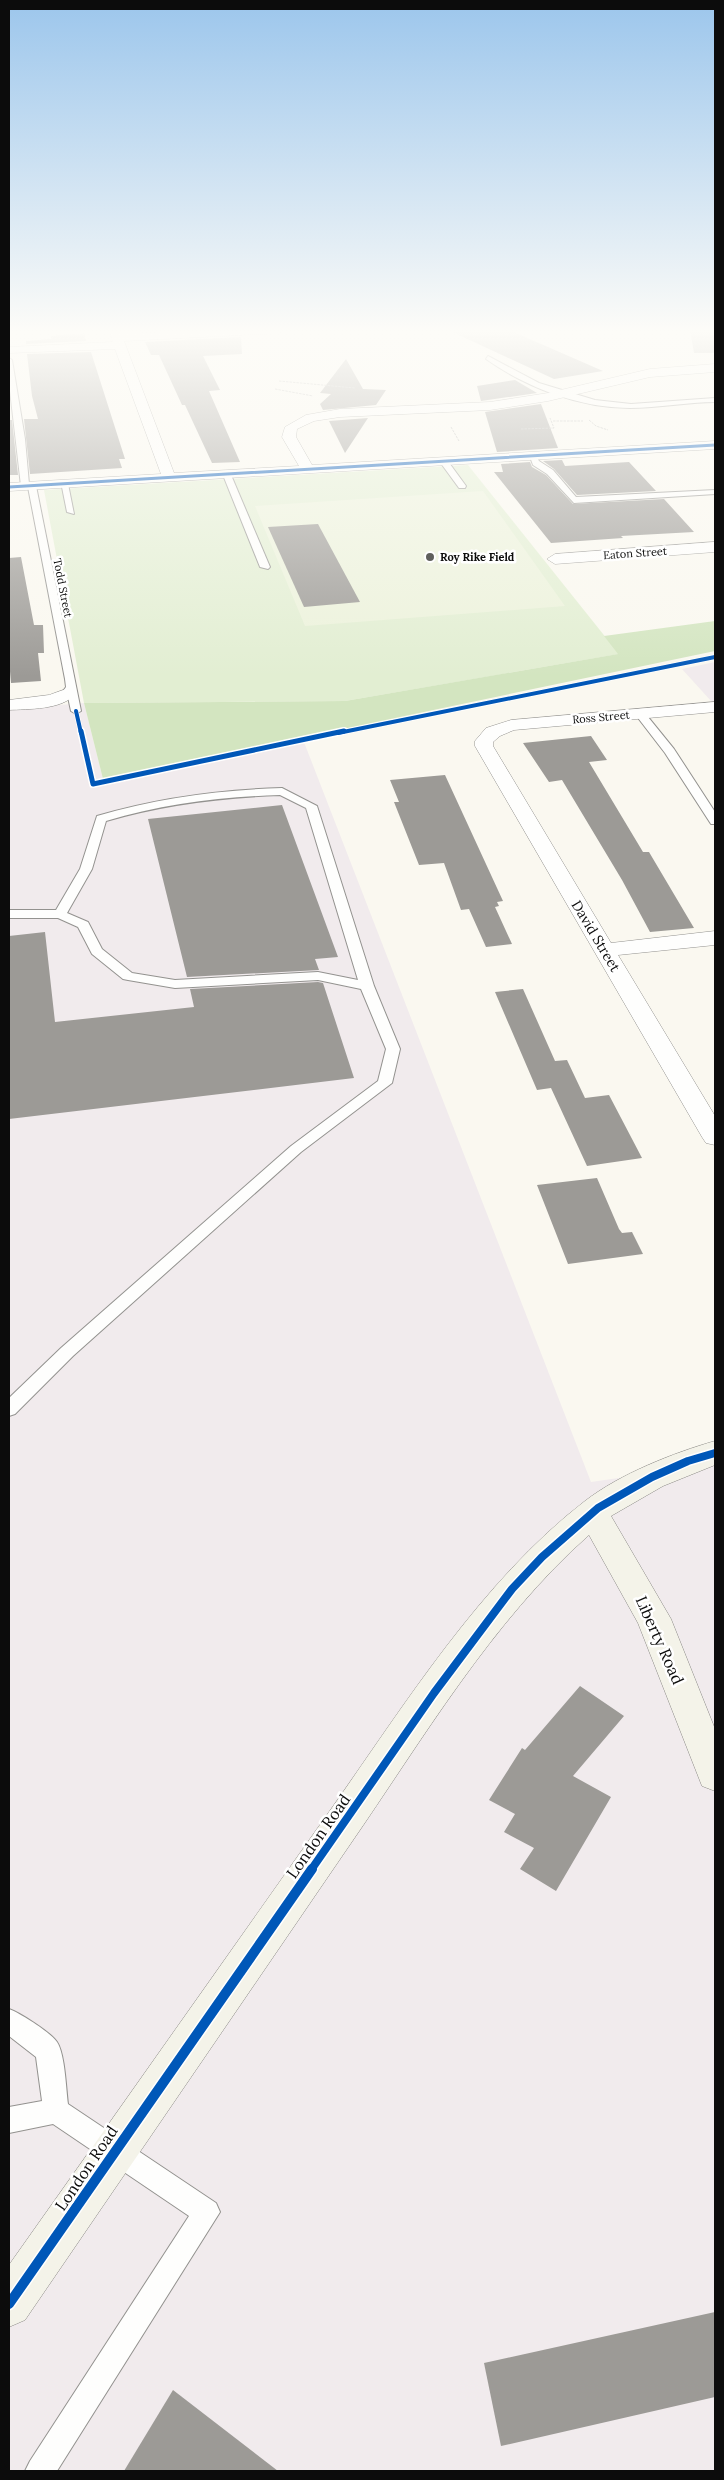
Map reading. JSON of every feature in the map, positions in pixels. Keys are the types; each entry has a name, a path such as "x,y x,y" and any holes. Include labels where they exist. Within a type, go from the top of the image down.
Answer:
{"street":[{"path":"157,446 169,478"},
{"path":"294,446 308,470"},
{"path":"9,487 703,446"},
{"name":"Eaton Street","path":"554,559 715,547"},
{"path":"9,704 53,700 68,690"},
{"name":"Ross Street","path":"489,734 501,727 511,725 715,707"},
{"name":"David Street","path":"489,734 484,741 489,754 715,1137"},
{"path":"604,950 715,938"},
{"name":"London Road","path":"9,2304 434,1693 512,1589 542,1557 593,1513 652,1477 688,1461 715,1453"},
{"name":"Liberty Road","path":"593,1513 654,1619 715,1774"}],"lane":[{"name":"Todd Street","path":"22,446 68,690 76,711"},
{"path":"532,456 536,463 550,472 574,500 715,492"},
{"path":"444,462 462,486"},
{"path":"227,475 265,566"},
{"path":"64,484 72,512"},
{"path":"640,714 670,751 715,821"},
{"path":"9,1410 67,1352 296,1149 385,1083 393,1050 367,986 311,806 282,791 229,793 144,806 101,819 97,840 82,882 60,914"},
{"path":"9,914 60,914 83,925 97,951 128,976 176,984 318,976 367,986"},
{"path":"9,2021 48,2050 56,2111"},
{"path":"9,2120 56,2111 207,2212 40,2471"}],"shaded area":[{"path":"715,662 715,701 712,702 682,669"},
{"path":"84,703 103,779 302,737 591,1482 715,1464 715,2471 9,2471 9,709"}],"green space":[{"name":"Roy Rike Field","path":"468,465 619,654 345,701 84,703 44,490"},
{"path":"483,491 565,606 305,626 255,506"},
{"path":"715,621 715,651 103,779 84,703 345,701 618,654 604,636"}],"building":[{"path":"9,446 15,446 18,475 9,475"},
{"path":"27,446 121,446 125,459 119,459 122,468 30,474"},
{"path":"204,446 233,446 240,462 212,463"},
{"path":"341,446 350,446 345,453"},
{"path":"495,446 557,446 558,448 497,452"},
{"path":"562,460 565,466 629,462 656,491 577,495 554,469 543,461"},
{"path":"530,462 532,467 546,475 573,504 664,499 694,532 621,536 623,538 551,543 494,472 503,472 501,464"},
{"path":"318,524 360,602 304,607 268,527"},
{"path":"21,557 34,625 43,625 44,653 38,653 41,681 11,683 9,660 9,558"},
{"path":"591,736 607,760 589,762 643,852 649,852 694,928 650,932 622,880 562,780 549,782 523,743"},
{"path":"445,775 503,901 497,902 499,906 495,907 512,944 486,947 469,909 461,910 444,863 419,865 394,802 399,802 390,780"},
{"path":"282,805 338,957 315,959 319,970 187,977 148,819"},
{"path":"45,932 55,1022 194,1007 190,989 318,982 323,983 354,1078 9,1119 9,936"},
{"path":"523,989 555,1061 567,1060 585,1098 609,1095 642,1158 587,1166 551,1088 537,1090 495,992"},
{"path":"597,1178 619,1229 622,1233 632,1232 643,1254 568,1264 537,1185"},
{"path":"580,1686 624,1716 573,1776 611,1797 556,1891 520,1869 534,1848 504,1832 515,1814 489,1800 522,1748 525,1750"},
{"path":"715,2312 715,2397 501,2446 484,2363"},
{"path":"173,2390 278,2471 124,2471"}],"cycle path":[{"path":"9,487 703,446"},
{"path":"76,711 93,784 475,704 715,657"},
{"path":"9,2304 434,1693 512,1589 542,1557 598,1508 652,1477 688,1461 715,1453"}],"place":[{"name":"Roy Rike Field","path":"430,557"}]}
